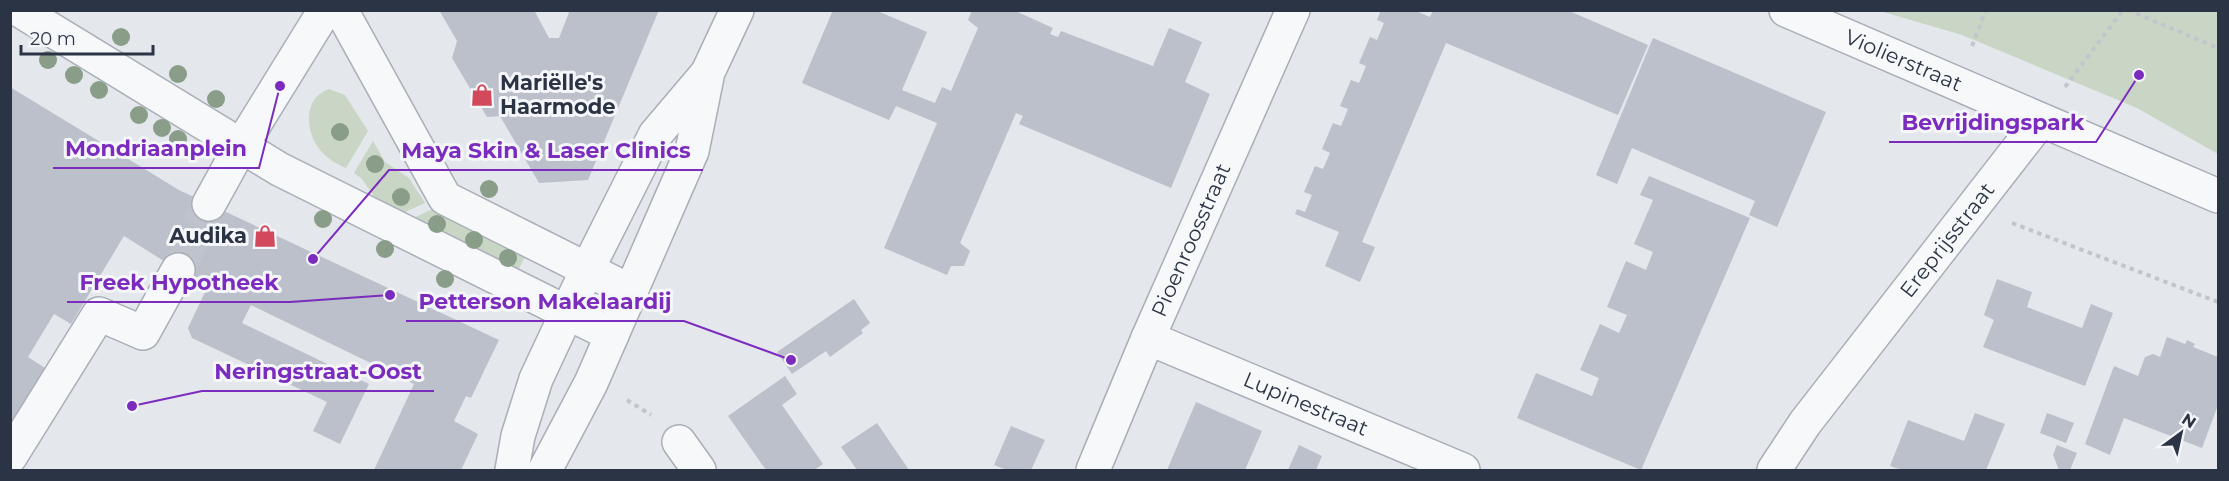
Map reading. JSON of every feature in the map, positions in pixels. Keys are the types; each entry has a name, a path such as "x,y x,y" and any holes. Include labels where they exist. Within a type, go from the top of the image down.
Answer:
{"street":[{"path":"19,10 279,169 612,335"},
{"path":"209,204 241,146 325,10"},
{"path":"341,10 446,198 586,272 630,291"},
{"path":"545,471 591,383 692,151 708,72 737,10"},
{"name":"Pioenroosstraat","path":"1094,471 1148,338 1293,10"},
{"name":"Violierstraat","path":"1786,10 2218,196"},
{"path":"512,471 518,436 536,379 586,272 655,135 708,72"},
{"name":"Ereprijsstraat","path":"1774,471 1805,423 2040,121"},
{"path":"10,457 99,315 143,333 178,270"},
{"name":"Lupinestraat","path":"1148,338 1463,471"},
{"path":"679,442 699,471"}],"path":[{"path":"2040,121 2126,10 2218,48"},
{"path":"1971,208 2218,302"},
{"path":"591,383 623,398 667,426 679,442"}],"green space":[{"path":"1880,11 2218,11 2218,154 2137,108 1962,35"},
{"path":"329,89 345,95 368,131 346,168 322,152 312,136 310,127 310,108 314,100"},
{"path":"373,141 385,162 409,178 425,203 401,214 379,203 362,179 354,173"},
{"path":"434,208 526,254 517,273 408,221"}],"building":[{"path":"439,10 534,10 549,38 559,38 570,10 659,10 588,180 539,183 500,116 487,117 452,58 457,41"},
{"path":"833,10 875,10 927,32 902,90 935,103 942,87 951,91 978,28 968,20 972,10 1013,10 1053,28 1050,34 1058,37 1061,31 1153,66 1169,28 1202,42 1185,82 1210,94 1171,188 1019,124 1023,116 1016,113 960,243 970,251 964,266 951,266 947,275 884,248 937,123 896,106 889,120 802,83"},
{"path":"1381,10 1414,10 1430,17 1433,10 1567,10 1648,45 1618,115 1446,43 1362,242 1375,247 1360,282 1325,266 1339,232 1295,214 1297,209 1305,212 1312,195 1304,192 1315,166 1323,169 1330,153 1322,149 1333,123 1341,126 1348,109 1340,106 1351,80 1359,83 1366,66 1359,63 1370,37 1377,40 1384,23 1377,20"},
{"path":"1653,38 1826,112 1777,227 1749,215 1755,201 1632,148 1617,184 1596,175"},
{"path":"10,87 179,190 499,340 471,398 466,396 454,421 478,434 461,470 374,470 414,384 251,305 242,323 369,384 340,444 313,431 327,402 192,338 188,328 207,288 124,236 71,324 54,314 28,357 45,368 10,424"},
{"path":"1649,176 1750,218 1641,470 1517,418 1536,373 1592,396 1599,378 1580,370 1600,324 1619,333 1627,315 1607,307 1626,261 1646,270 1653,252 1634,244 1653,200 1640,195"},
{"path":"1997,279 2032,292 2027,307 2082,328 2091,304 2113,313 2085,386 1983,347 1994,320 1984,315"},
{"path":"854,299 870,323 861,330 863,333 830,357 826,351 792,374 777,352"},
{"path":"2167,337 2185,344 2187,340 2195,344 2193,347 2218,357 2218,405 2202,448 2124,418 2110,455 2085,444 2114,366 2138,376 2145,357 2153,354 2160,357"},
{"path":"785,376 797,394 782,405 823,464 814,470 766,470 728,416"},
{"path":"1196,402 1262,431 1245,470 1167,470"},
{"path":"1975,413 2005,424 1986,470 1902,470 1890,466 1908,420 1964,441"},
{"path":"2047,413 2074,423 2066,443 2040,433"},
{"path":"877,423 909,470 857,470 841,447"},
{"path":"1011,426 1045,440 1031,470 1007,470 994,465"},
{"path":"1299,445 1322,456 1316,470 1288,470"},
{"path":"2057,445 2077,453 2070,470 2059,470 2053,455"}],"tunnel":[{"path":"178,270 209,204"}],"place":[{"name":"Bevrijdingspark","path":"2139,75"},
{"name":"Mondriaanplein","path":"280,86"},
{"name":"Mariëlle's Haarmode","path":"482,95"},
{"name":"Audika","path":"265,236"},
{"name":"Maya Skin & Laser Clinics","path":"313,259"},
{"name":"Freek Hypotheek","path":"390,295"},
{"name":"Petterson Makelaardij","path":"791,360"},
{"name":"Neringstraat-Oost","path":"132,406"}]}
